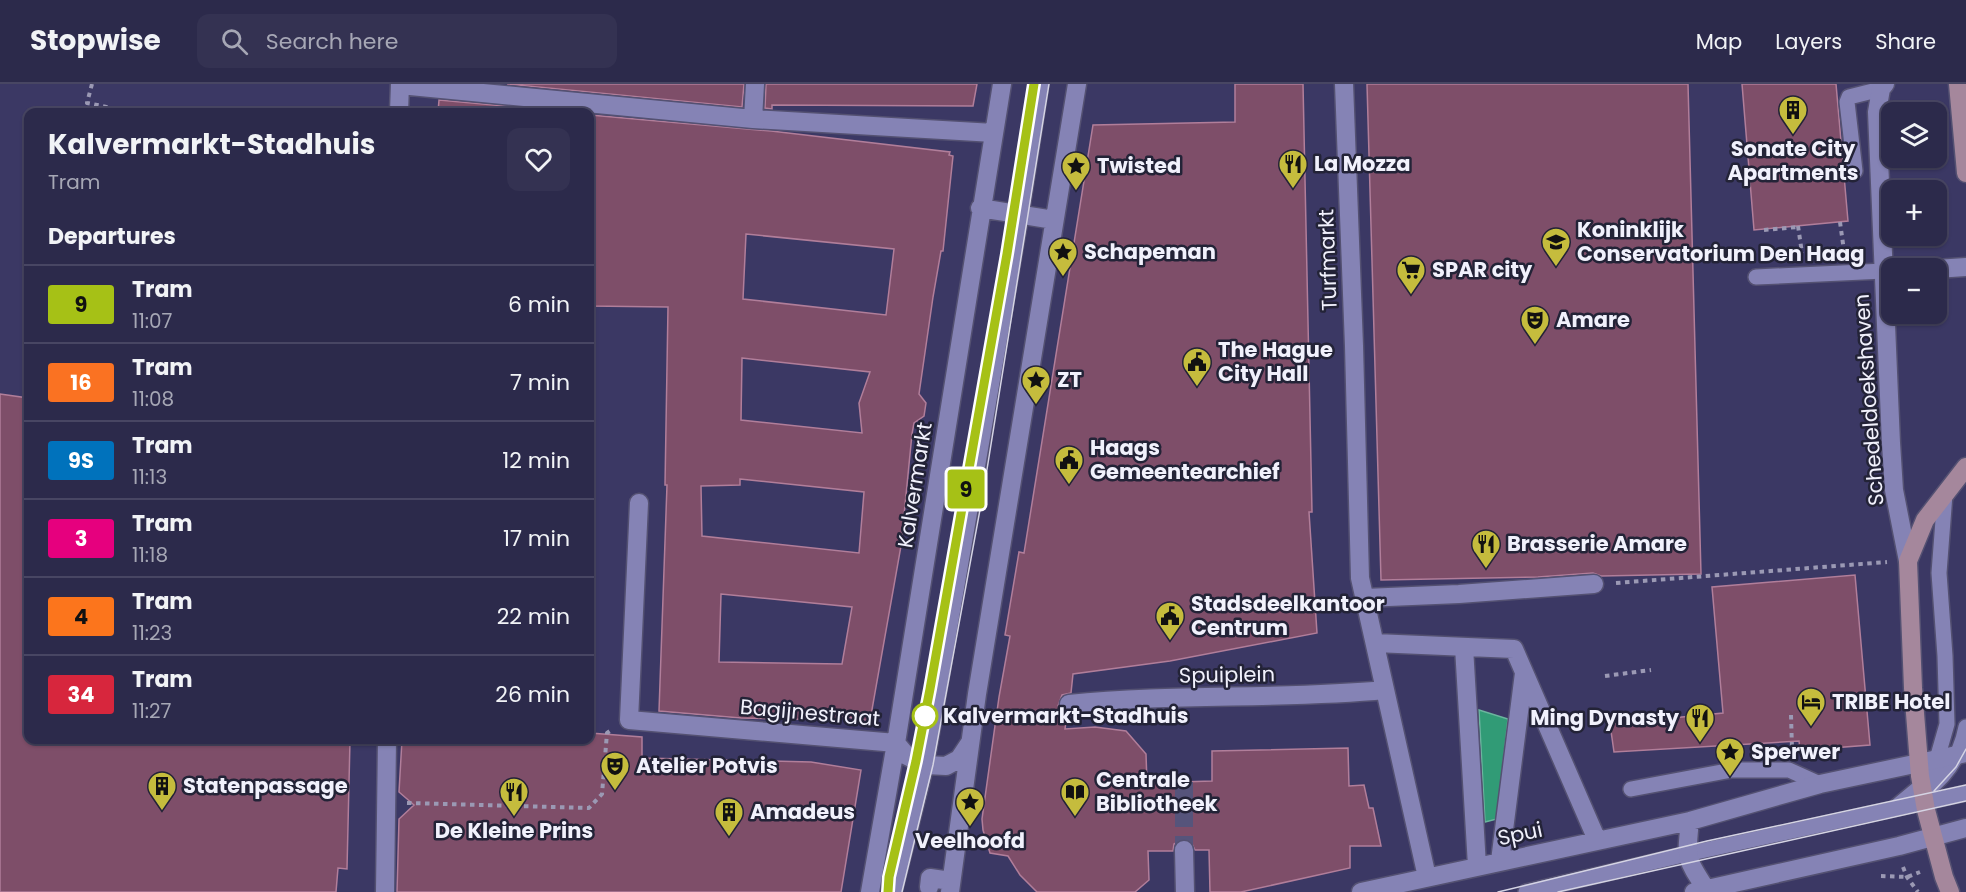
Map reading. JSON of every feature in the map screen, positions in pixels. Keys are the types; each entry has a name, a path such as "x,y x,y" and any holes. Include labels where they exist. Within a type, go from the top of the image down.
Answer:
{"street":[{"path":"399,108 400,84 753,119 994,133"},
{"path":"753,119 755,84"},
{"name":"Kalvermarkt","path":"870,892 897,742 980,208 1002,84"},
{"path":"929,887 930,878 950,886 970,743 1077,84"},
{"name":"Turfmarkt","path":"1344,84 1360,578 1365,598"},
{"path":"1959,86 1966,173"},
{"name":"Schedeldoekshaven","path":"1883,87 1877,112 1887,258"},
{"path":"980,208 1054,220"},
{"path":"1947,268 1966,267"},
{"name":"Schedeldoekshaven","path":"1889,324 1894,490 1919,762 1923,793 1944,878 1950,892"},
{"name":"Schedeldoekshaven","path":"1899,561 1925,520 1966,467"},
{"path":"629,720 639,503"},
{"path":"1426,877 1365,598 1594,584"},
{"path":"1375,643 1514,649 1597,840"},
{"path":"1464,647 1477,866"},
{"path":"1500,861 1524,673"},
{"name":"Spuiplein","path":"1069,704 1115,699 1335,695 1385,690"},
{"name":"Bagijnestraat","path":"629,720 897,742 907,756 926,765"},
{"path":"926,765 946,766 958,759 970,743"},
{"path":"385,892 387,744"},
{"name":"Spui","path":"1360,892 1690,821 1820,784 1963,753"},
{"path":"1690,821 1687,854 1700,891 1899,846 1966,828"},
{"path":"1184,850 1185,892"}],"lane":[{"path":"894,892 926,765 1021,214 1041,84"},
{"path":"1855,171 1847,102 1849,97 1883,87"},
{"path":"1756,277 1881,271"},
{"path":"1923,793 1937,759 1947,724 1939,573 1945,494"},
{"path":"1947,724 1951,735 1963,753"},
{"path":"1526,892 1894,807 1932,786 1963,753 1966,727"},
{"path":"1631,789 1732,770 1789,770 1820,784"},
{"path":"1923,793 1966,793"}],"path":[{"path":"85,108 92,84"},
{"path":"87,103 112,108"},
{"path":"1840,222 1846,273"},
{"path":"1764,230 1798,227 1802,257"},
{"path":"1594,584 1899,561"},
{"path":"1605,676 1651,670"},
{"path":"1791,715 1792,742"},
{"path":"385,802 589,808 602,794 608,733 616,725 629,720"},
{"path":"1907,877 1918,892"}],"shaded area":[{"path":"1479,710 1508,719 1497,819 1485,822"}],"building":[{"path":"507,84 744,84 742,107"},
{"path":"766,84 977,84 973,106 772,105 772,109 765,108"},
{"path":"1235,84 1303,84 1312,512 1309,512 1317,633 1170,661 1073,674 1071,693 1062,695 1058,706 1060,711 1067,715 1065,729 1095,727 1126,731 1146,754 1147,783 1212,781 1212,751 1348,748 1349,786 1364,785 1369,808 1373,808 1381,846 1350,846 1350,868 1241,892 1210,892 1209,850 1195,850 1190,840 1183,839 1174,844 1173,851 1148,851 1149,880 1135,892 1037,892 1020,875 1008,856 990,853 982,819 1010,636 1005,635 1019,552 1024,553 1093,125 1235,122"},
{"name":"Amare","path":"1367,84 1688,84 1701,574 1601,576 1593,573 1538,577 1381,580"},
{"name":"Sonate City Apartments","path":"1742,84 1836,84 1848,221 1754,230"},
{"path":"439,100 525,108 438,108"},
{"path":"594,115 771,131 950,152 949,155 953,156 943,251 941,251 933,297 919,394 926,403 924,416 914,423 912,434 901,546 870,721 840,716 839,720 741,718 659,711 667,485 665,485 668,307 594,306","holes":["746,234 894,249 886,315 743,299","742,358 870,372 859,403 862,433 741,420","740,479 864,492 859,553 702,536 701,486 740,485","721,594 852,607 842,664 719,662"]},
{"path":"0,394 24,397 24,744 350,744 347,869 338,868 336,892 0,892"},
{"path":"1855,575 1870,745 1832,748 1832,754 1801,757 1799,741 1614,752 1610,724 1723,713 1712,587"},
{"path":"594,733 642,737 642,758 811,762 861,770 841,892 397,892 399,819 414,805 399,792 402,744 594,744"}],"tunnel":[{"path":"1184,782 1184,850"}],"tram line":[{"path":"885,892 917,761 1004,274 1034,84"},
{"name":"9","path":"888,892 889,877 930,689 1007,254 1034,84"},
{"path":"902,892 933,765 984,488 1049,84"},
{"path":"1934,791 1956,767 1966,749"},
{"path":"1498,892 1707,841 1966,785"},
{"path":"1558,892 1966,801"}],"place":[{"name":"Sonate City Apartments","path":"1793,136"},
{"name":"La Mozza","path":"1293,190"},
{"name":"Twisted","path":"1076,192"},
{"name":"Koninklijk Conservatorium Den Haag","path":"1556,268"},
{"name":"Schapeman","path":"1063,278"},
{"name":"SPAR city","path":"1411,296"},
{"name":"Amare","path":"1535,346"},
{"name":"The Hague City Hall","path":"1197,388"},
{"name":"ZT","path":"1036,406"},
{"name":"Haags Gemeentearchief","path":"1069,486"},
{"name":"Brasserie Amare","path":"1486,570"},
{"name":"Stadsdeelkantoor Centrum","path":"1170,642"},
{"name":"Kalvermarkt-Stadhuis","path":"925,716"},
{"name":"TRIBE Hotel","path":"1811,728"},
{"name":"Ming Dynasty","path":"1700,744"},
{"name":"Sperwer","path":"1730,778"},
{"name":"Atelier Potvis","path":"615,792"},
{"name":"Statenpassage","path":"162,812"},
{"name":"De Kleine Prins","path":"514,818"},
{"name":"Centrale Bibliotheek","path":"1075,818"},
{"name":"Veelhoofd","path":"970,828"},
{"name":"Amadeus","path":"729,838"}]}
